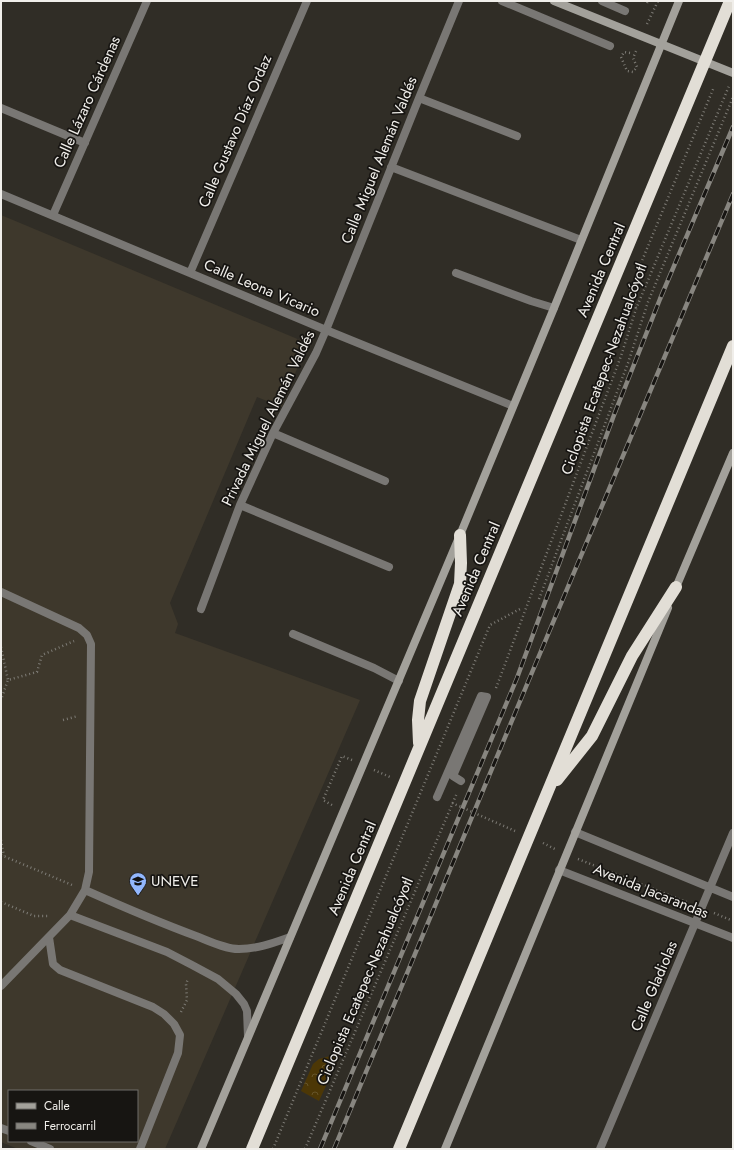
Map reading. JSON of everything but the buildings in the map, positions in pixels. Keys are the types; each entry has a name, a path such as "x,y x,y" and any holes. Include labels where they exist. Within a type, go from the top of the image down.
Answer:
{"highway":[{"name":"Avenida Central","path":"252,1149 730,1"},
{"path":"399,1149 733,346"},
{"path":"419,748 418,720 420,701 460,584 462,563 460,535"},
{"path":"548,790 592,736 632,656 676,587"}],"main road":[{"path":"554,1 733,73"},
{"name":"Avenida Central","path":"201,1149 460,535 679,1"},
{"path":"445,1149 676,587 733,453"}],"street":[{"name":"Calle Lázaro Cárdenas","path":"54,215 147,1"},
{"name":"Calle Gustavo Díaz Ordaz","path":"190,273 307,1"},
{"name":"Calle Miguel Alemán Valdés","path":"326,330 459,1"},
{"path":"502,1 610,46"},
{"path":"602,1 625,11"},
{"path":"419,98 517,136"},
{"path":"1,108 85,143"},
{"path":"391,167 581,240"},
{"name":"Calle Leona Vicario","path":"1,194 326,330 513,406"},
{"path":"456,273 554,308"},
{"name":"Privada Miguel Alemán Valdés","path":"201,609 240,505 273,433 316,353 326,330"},
{"path":"273,433 385,481"},
{"path":"240,505 389,567"},
{"path":"1,592 79,628 87,635 90,644 89,872 85,890 70,915 1,986"},
{"path":"293,634 374,668 399,681"},
{"path":"437,797 481,696 487,698 453,776 462,781"},
{"name":"Avenida Jacarandas","path":"575,832 733,897"},
{"name":"Calle Gladiolas","path":"600,1149 733,833"},
{"name":"Avenida Jacarandas","path":"559,870 733,938"},
{"path":"85,890 161,922 229,948 258,948 290,937"},
{"path":"70,915 167,952 218,979 236,994 244,1004 247,1011 248,1036"},
{"path":"50,937 53,964 60,970 153,1007 164,1014 174,1024 180,1035 178,1053 140,1149"},
{"path":"33,1142 50,1149"}],"path":[{"path":"652,14 658,1"},
{"path":"630,53 624,52 621,57 627,71 633,72 636,67 633,58 637,48"},
{"name":"Ciclopista Ecatepec-Nezahualcóyotl","path":"502,672 621,356 636,308 730,84"},
{"path":"636,308 629,292 714,87"},
{"path":"539,599 628,363 648,302 733,97"},
{"path":"273,1149 490,626 520,609"},
{"path":"8,680 37,672 42,655 87,635"},
{"path":"1,647 8,680 2,697"},
{"path":"322,800 342,756 357,762"},
{"path":"371,769 393,778"},
{"path":"415,788 515,831"},
{"name":"Ciclopista Ecatepec-Nezahualcóyotl","path":"305,1149 445,822"},
{"path":"1,840 4,857"},
{"path":"536,840 557,850"},
{"path":"1,856 85,890"},
{"path":"572,856 733,921"},
{"path":"1,902 34,916 70,915"},
{"path":"174,1024 187,1000 186,984 192,965"}],"shaded area":[{"name":"UNEVE","path":"1,215 307,343 282,407 257,397 170,603 178,624 175,633 360,700 165,1149 18,1149 1,1142"}],"green space":[{"path":"341,1053 319,1101 301,1091 313,1064 319,1059"}],"railway":[{"path":"320,1149 517,678 614,415 660,299 733,127"},
{"path":"334,1149 733,194"}],"place":[{"name":"UNEVE","path":"138,896"}]}
